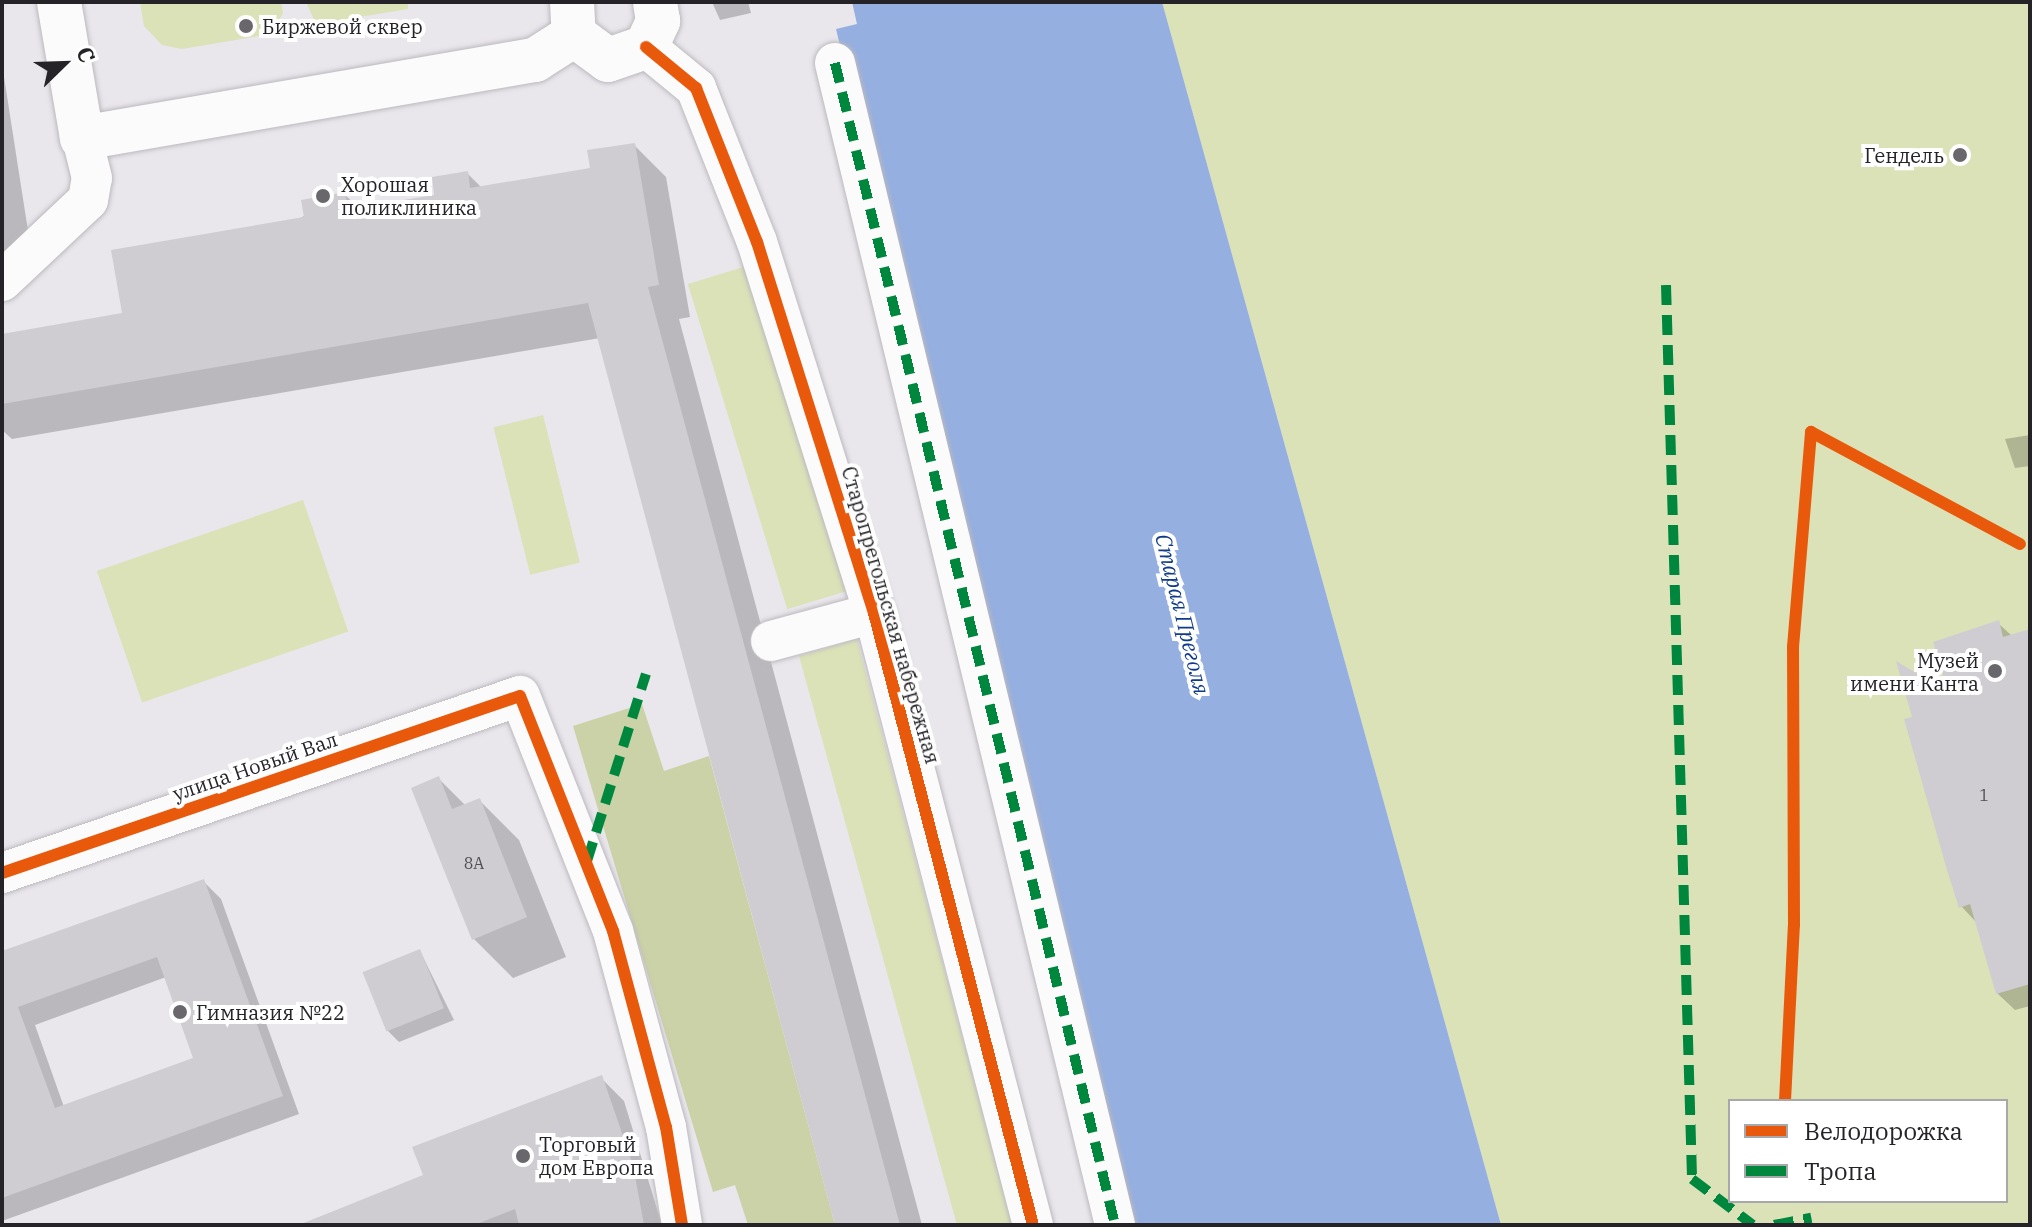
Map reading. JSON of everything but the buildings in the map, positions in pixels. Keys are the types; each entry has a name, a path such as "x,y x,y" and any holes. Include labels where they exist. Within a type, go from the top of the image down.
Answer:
{"street":[{"path":"2,281 88,200 92,178 82,138 59,2"},
{"path":"82,138 535,60 573,19 608,60 646,47 658,21 655,2"},
{"name":"Старопрегольская набережная","path":"646,47 696,88 757,242 874,613 1033,1225"},
{"path":"835,63 1115,1225"},
{"path":"771,641 874,613"},
{"name":"улица Новый Вал","path":"2,873 520,696 613,931 666,1127 682,1225"}],"green space":[{"path":"140,2 281,2 283,13 271,34 182,49 162,45 144,26"},
{"path":"306,2 408,2 408,9 316,24"},
{"path":"1162,2 2030,2 2030,1225 1501,1225"},
{"path":"750,265 849,590 787,609 688,284"},
{"path":"543,415 580,562 530,575 494,427"},
{"path":"303,500 348,631 142,702 97,571"},
{"path":"857,639 1012,1225 957,1225 799,656"},
{"path":"642,704 664,771 709,756 835,1225 748,1225 735,1185 713,1192 573,726"}],"water":[{"name":"Старая Преголя","path":"852,2 1162,2 1501,1225 1126,1225 836,29 857,24"}],"marked path":[{"path":"835,63 1115,1225"},
{"path":"1666,285 1692,1179 1753,1225"},
{"path":"587,861 646,674"},
{"path":"1774,1225 1811,1218"}],"cycle path":[{"path":"646,47 696,88 757,242 874,613 1033,1225"},
{"path":"1785,1099 1794,925 1793,647 1811,432 2020,544"},
{"path":"2,873 520,696 613,931 666,1127 682,1225"}],"place":[{"name":"Биржевой сквер","path":"246,26"},
{"name":"Гендель","path":"1960,155"},
{"name":"Хорошая поликлиника","path":"323,196"},
{"name":"Музей имени Канта","path":"1995,671"},
{"name":"Гимназия №22","path":"180,1012"},
{"name":"Торговый дом Европа","path":"523,1156"}]}
